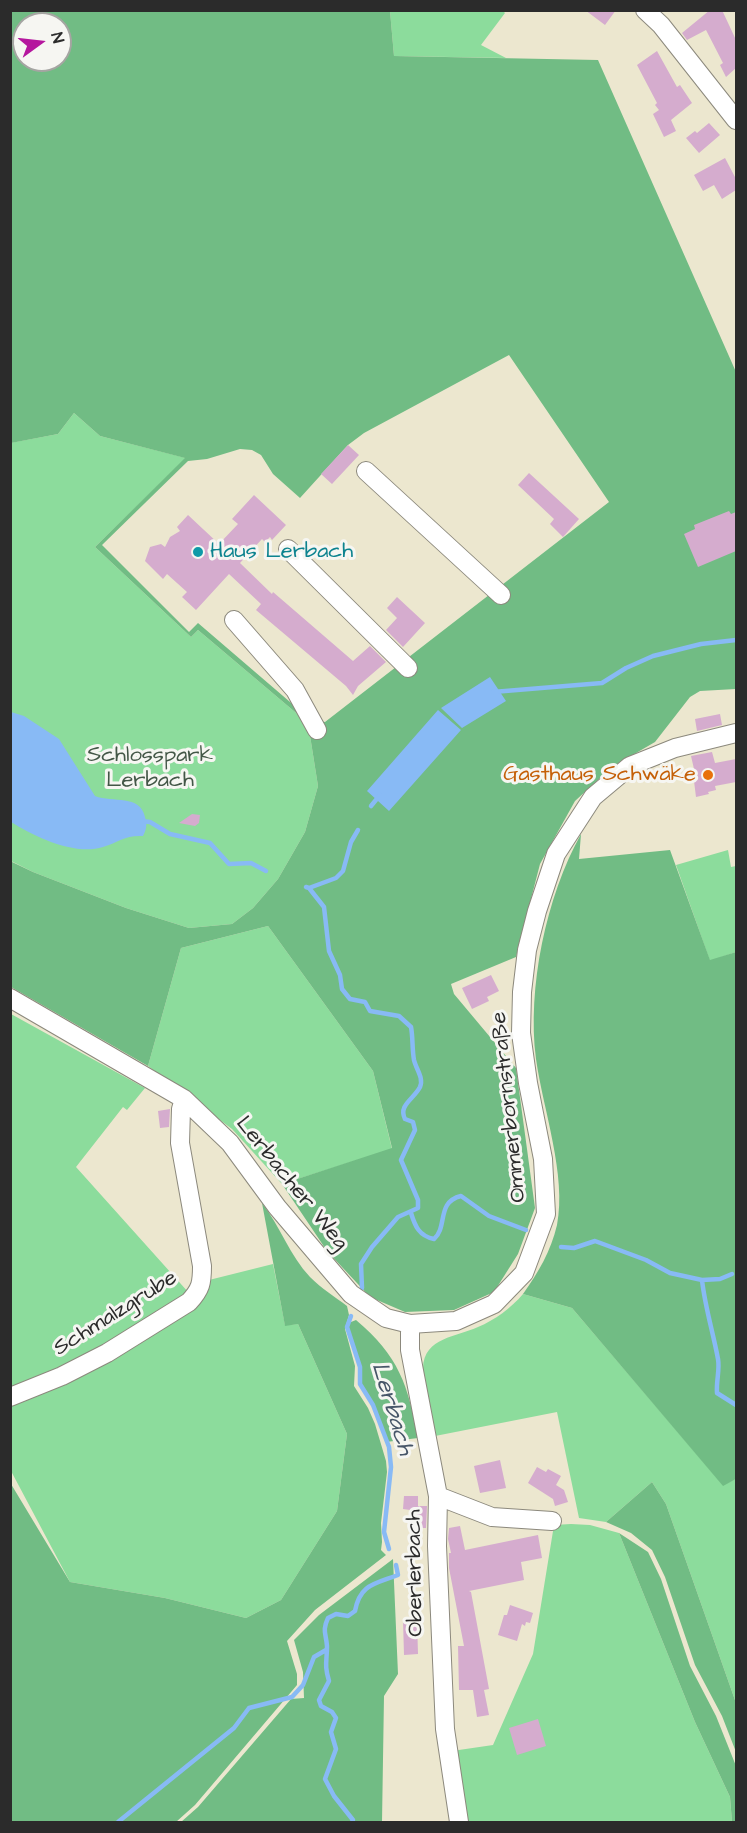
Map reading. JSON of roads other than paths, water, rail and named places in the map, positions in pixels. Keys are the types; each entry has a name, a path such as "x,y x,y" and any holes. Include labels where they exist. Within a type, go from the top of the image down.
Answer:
{"street":[{"path":"645,10 661,25 736,120"},
{"path":"366,471 501,595"},
{"path":"288,549 408,668"},
{"path":"234,620 295,690 317,730"},
{"name":"Ommerbornstraße","path":"410,1324 456,1322 494,1304 524,1273 546,1214 543,1159 521,1033 522,992 527,950 556,854 593,797 630,766 675,748 736,733"},
{"name":"Lerbacher Weg","path":"10,998 184,1099 230,1143 277,1207 351,1294 386,1318 410,1324"},
{"name":"Schmalzgrube","path":"10,1397 62,1376 108,1353 189,1302 196,1294 202,1283 202,1266 180,1143 181,1109 184,1099"},
{"name":"Oberlerbach","path":"410,1324 410,1350 438,1496 437,1546 445,1729 459,1822"},
{"path":"438,1496 492,1517 552,1521"}],"water":[{"path":"490,677 506,701 462,728 441,708"},
{"path":"438,710 461,730 389,811 367,791"},
{"path":"11,712 24,716 59,739 95,796 125,800 138,805 146,822 143,836 127,838 103,847 80,849 43,839 11,822"}],"waterway":[{"path":"493,692 602,683 626,668 653,656 701,644 736,640"},
{"path":"371,806 380,795"},
{"name":"Lerbach","path":"141,821 150,822 170,834 210,843 229,864 251,863 266,871"},
{"path":"309,888 336,878 343,871 351,842 358,830"},
{"name":"Lerbach","path":"306,887 324,907 329,951 340,975 342,989 350,999 365,1002 370,1011 399,1016 411,1027 414,1060 421,1080 420,1087 405,1106 403,1114 405,1119 413,1122 415,1130 401,1160 418,1200 418,1208 398,1217 372,1247 361,1264 362,1288"},
{"path":"411,1213 418,1230 434,1239 441,1228 448,1204 461,1196 489,1216 526,1230"},
{"path":"561,1247 574,1248 595,1241 646,1260 670,1273 702,1280 718,1359 717,1393 736,1405"},
{"path":"702,1280 720,1279 732,1274"},
{"name":"Lerbach","path":"351,1316 347,1327 360,1367 360,1384 373,1405 389,1447 391,1467 384,1532 389,1549"},
{"name":"Lerbach","path":"352,1822 353,1820 334,1796 325,1779 336,1749 331,1732 336,1718 332,1712 321,1706 319,1700 329,1681 326,1667 325,1626 328,1618 336,1614 348,1616 355,1611 361,1595 370,1586 398,1575 396,1565"},
{"path":"118,1822 234,1728 249,1708 292,1697 303,1685 314,1657 326,1650"}],"place":[{"name":"Haus Lerbach","path":"198,552"},
{"name":"Gasthaus Schwäke","path":"708,775"}],"park label":[{"name":"Schlosspark Lerbach","path":"150,768"}]}
